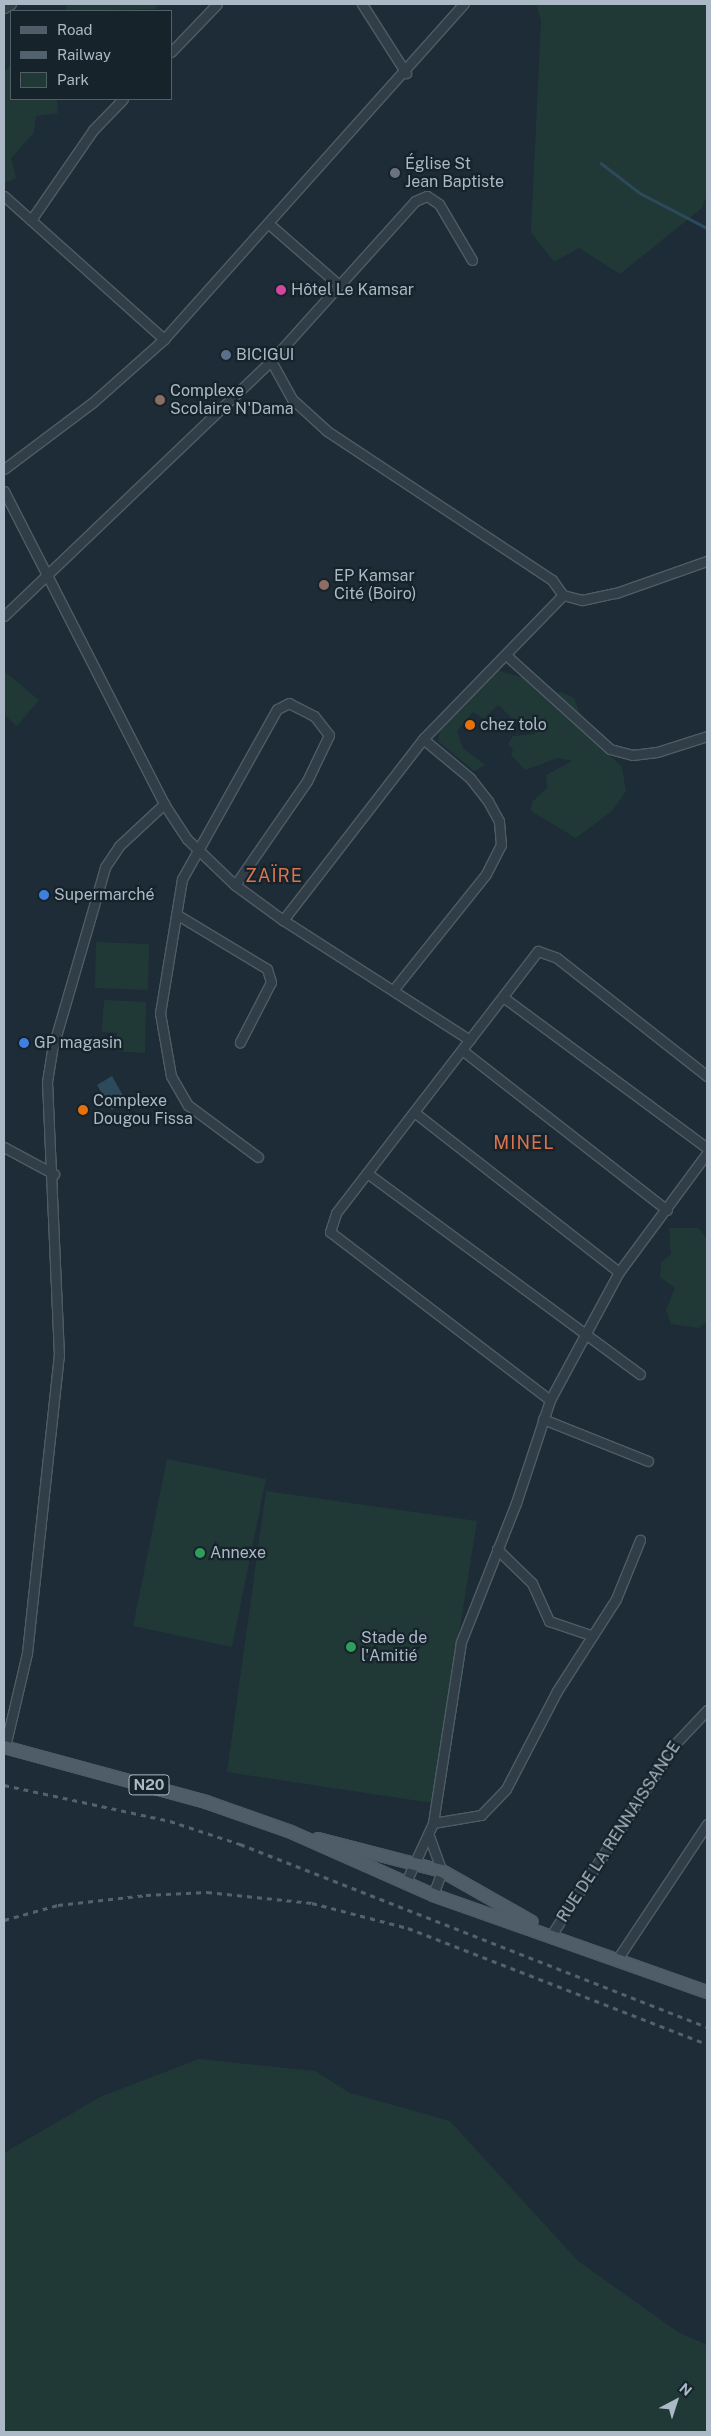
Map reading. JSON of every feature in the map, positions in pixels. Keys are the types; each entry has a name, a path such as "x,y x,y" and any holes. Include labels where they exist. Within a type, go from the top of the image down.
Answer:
{"main road":[{"name":"N20","path":"4,1747 151,1786 291,1832 412,1861 442,1871 552,1934"},
{"name":"N20","path":"291,1832 434,1895 552,1934"},
{"path":"552,1934 707,1992"}],"street":[{"path":"4,8 11,4"},
{"path":"172,51 217,4"},
{"path":"362,4 406,73"},
{"path":"4,469 92,403 164,339 406,73 464,4"},
{"path":"31,220 93,130 122,100"},
{"path":"4,196 164,339"},
{"path":"4,616 271,361 415,200 427,196 439,204 472,260"},
{"path":"269,224 338,285"},
{"path":"271,361 292,399 327,431 552,580 563,595 582,600 616,593 707,561"},
{"path":"4,491 50,574 164,804 197,850 235,886 283,920 394,989 470,1040"},
{"path":"283,920 423,739 563,595"},
{"path":"506,655 610,749 632,755 649,753 689,745 707,736"},
{"path":"235,886 306,781 330,734 314,716 290,703 277,708 182,879 160,1014 171,1076 188,1105 258,1157"},
{"path":"394,989 486,874 501,844 499,821 488,801 470,778 423,739"},
{"path":"4,1747 27,1653 59,1356 54,1174 47,1082 52,1050 95,889 119,846 164,804"},
{"path":"176,914 267,969 271,982 240,1042"},
{"path":"550,1400 330,1232 336,1212 538,951 557,958 707,1076"},
{"path":"503,997 707,1148"},
{"path":"462,1050 667,1210"},
{"path":"414,1112 619,1272"},
{"path":"4,1147 54,1174"},
{"path":"406,1884 412,1861 429,1836 433,1823 462,1642 550,1400 619,1272 667,1210 707,1153"},
{"path":"366,1173 640,1374"},
{"path":"544,1419 648,1461"},
{"path":"433,1823 481,1816 506,1789 557,1691 616,1599 640,1540"},
{"path":"497,1549 532,1583 548,1620 593,1636"},
{"name":"RUE DE LA RENNAISSANCE","path":"552,1934 675,1744 707,1710"},
{"path":"618,1958 707,1824"},
{"path":"429,1836 442,1871 434,1895"}],"green space":[{"path":"67,4 156,4 157,9 108,10 65,10"},
{"path":"536,4 707,4 707,195 702,208 620,274 579,248 554,262 531,232 541,20"},
{"path":"10,66 10,100 57,100 58,113 36,116 34,133 11,158 16,178 4,183 4,72"},
{"path":"496,670 524,678 529,673 550,693 561,692 574,698 588,735 622,767 626,791 612,811 576,838 531,811 532,802 547,788 546,775 572,761 558,758 525,770 511,755 513,749 508,744 513,736 534,734 538,728 521,726 498,705 484,719 473,712 457,731 463,748 485,765 474,771 438,741 440,728"},
{"path":"4,671 39,700 17,726 4,715"},
{"path":"96,942 149,944 148,990 95,988"},
{"path":"104,1000 146,1002 145,1053 116,1051 117,1033 102,1032"},
{"path":"669,1228 699,1228 707,1240 707,1321 699,1328 671,1324 666,1310 675,1288 660,1277 661,1263 671,1254"},
{"name":"Annexe","path":"167,1459 266,1479 232,1647 133,1626"},
{"name":"Stade de l'Amitié","path":"266,1491 477,1521 432,1803 227,1772"},
{"path":"199,2059 315,2071 350,2093 450,2121 578,2261 678,2332 707,2345 707,2432 4,2432 4,2153 100,2097"}],"water":[{"path":"112,1076 126,1101 112,1110 97,1085"}],"waterway":[{"path":"601,163 640,193 707,228"}],"railway":[{"path":"4,1785 170,1821 240,1844 707,2027"},
{"path":"4,1920 58,1905 146,1895 207,1892 312,1903 408,1928 707,2044"}],"place":[{"name":"Église St Jean Baptiste","path":"395,173"},
{"name":"Hôtel Le Kamsar","path":"281,290"},
{"name":"BICIGUI","path":"226,355"},
{"name":"Complexe Scolaire N'Dama","path":"160,400"},
{"name":"EP Kamsar Cité (Boiro)","path":"324,585"},
{"name":"chez tolo","path":"470,725"},
{"name":"Supermarché","path":"44,895"},
{"name":"GP magasin","path":"24,1043"},
{"name":"Complexe Dougou Fissa","path":"83,1110"},
{"name":"Annexe","path":"200,1553"},
{"name":"Stade de l'Amitié","path":"351,1647"}],"district":[{"name":"ZAÏRE","path":"274,876"},
{"name":"MINEL","path":"524,1143"}]}
